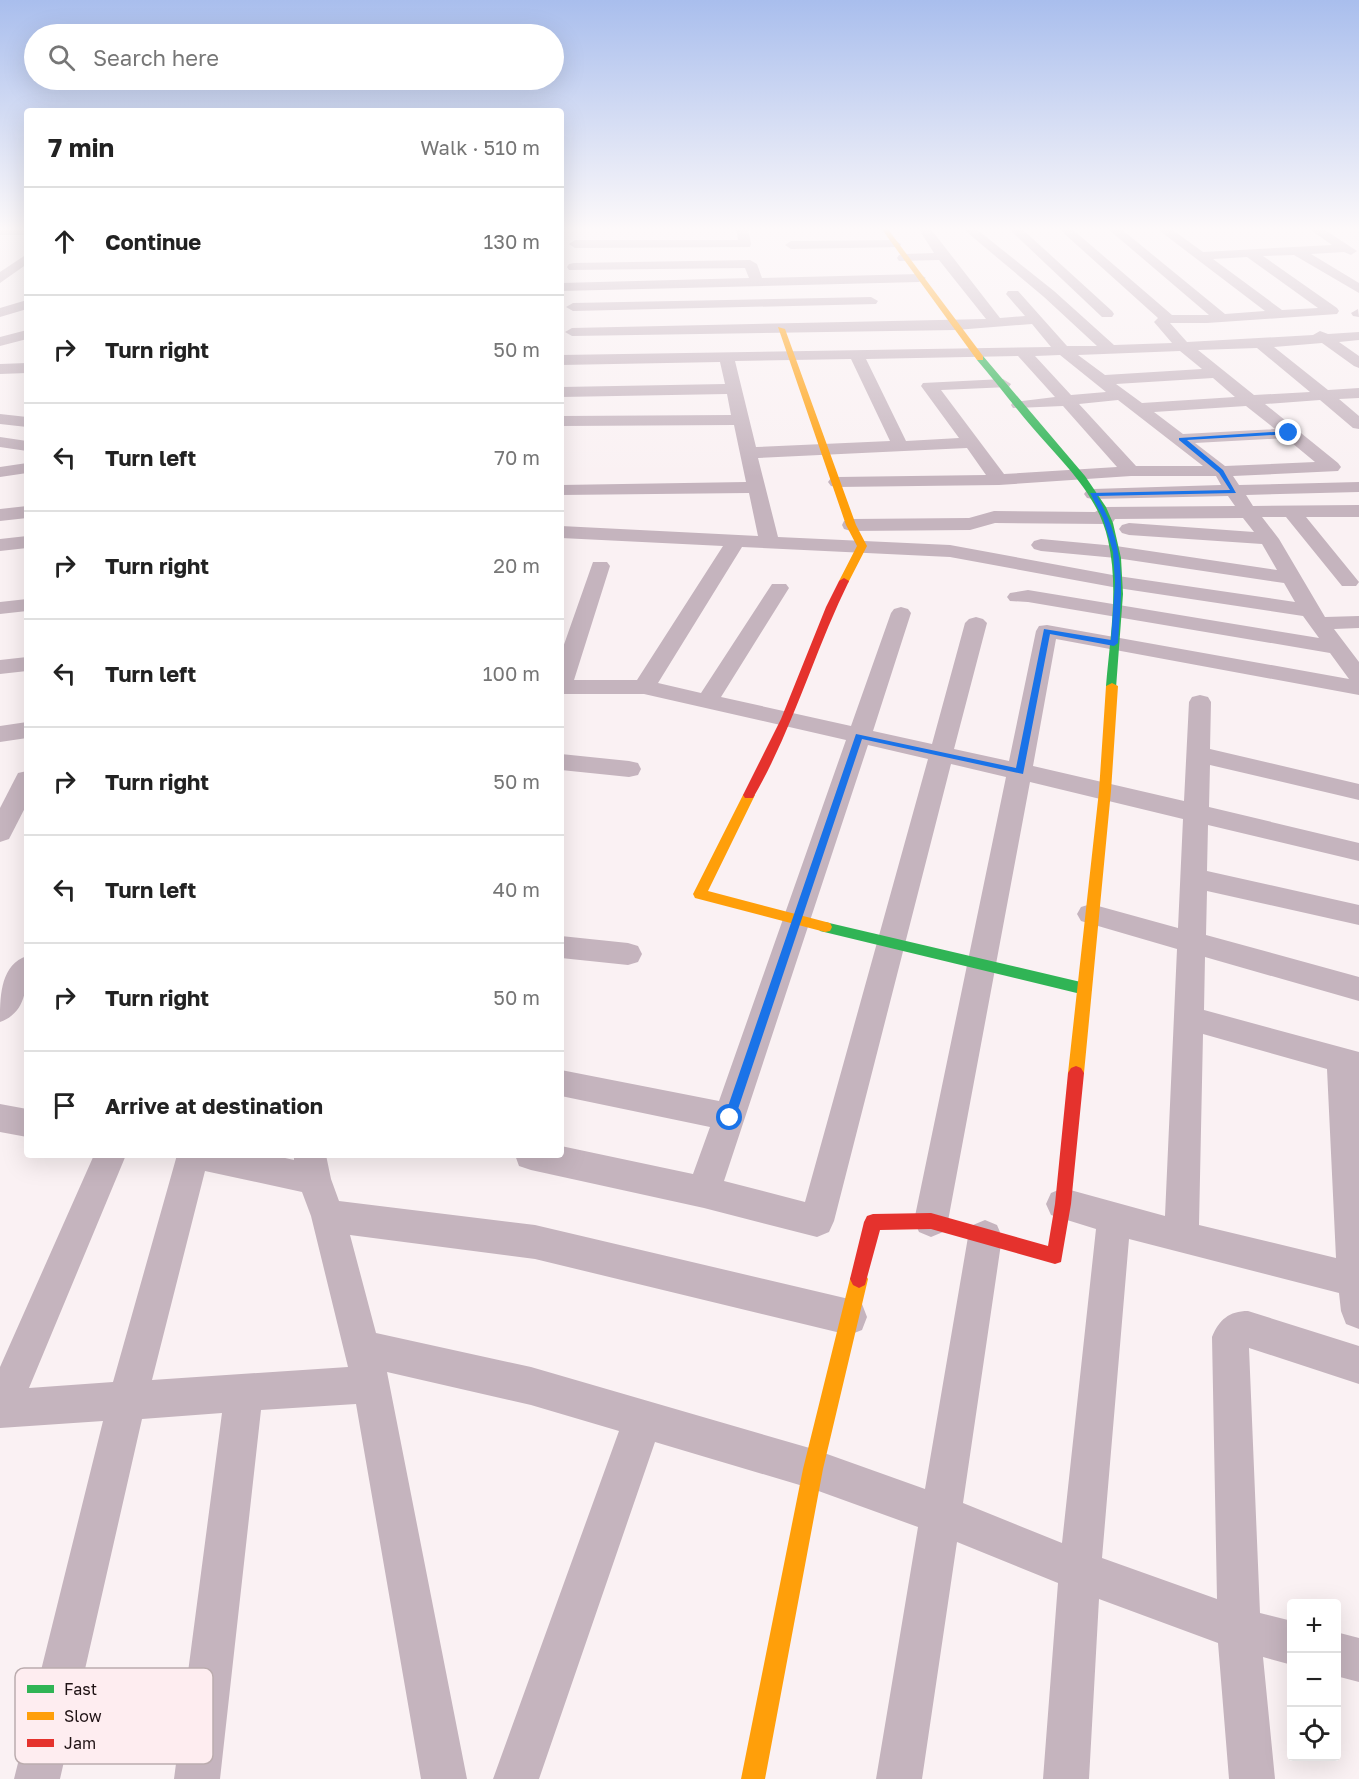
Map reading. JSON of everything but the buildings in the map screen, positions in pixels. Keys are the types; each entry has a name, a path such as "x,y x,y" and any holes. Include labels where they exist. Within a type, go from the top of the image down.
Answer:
{"street":[{"path":"573,311 573,332 566,360 1110,350 1359,336"},
{"path":"876,311 884,327"},
{"path":"753,1779 813,1469 873,1222 931,1221 1055,1256 1063,1204 1105,791 1118,582 1116,552 1107,520 1093,494 944,311"},
{"path":"987,311 996,323"},
{"path":"1027,311 1062,350 1221,471 1269,539 1316,617 1359,677"},
{"path":"1068,311 1110,350"},
{"path":"1104,311 1107,314"},
{"path":"1159,311 1168,319"},
{"path":"1214,311 1222,318"},
{"path":"1280,311 1326,339 1359,363"},
{"path":"837,483 999,480 1131,471 1332,467 1183,346 1161,322 1168,319 1222,318 1320,311"},
{"path":"573,332 956,326 1034,320"},
{"path":"781,329 851,525 862,546"},
{"path":"1,342 24,335"},
{"path":"1,342 24,341"},
{"path":"1260,343 1359,424"},
{"path":"1022,351 1131,471"},
{"path":"856,354 901,447"},
{"path":"726,356 769,541"},
{"path":"0,369 24,368"},
{"path":"1099,380 1218,373"},
{"path":"999,480 969,443 929,386 1003,384"},
{"path":"564,392 733,389"},
{"path":"1139,408 1359,393"},
{"path":"1019,405 1120,395"},
{"path":"0,418 24,422"},
{"path":"564,423 741,420"},
{"path":"1181,439 1289,433"},
{"path":"0,442 24,446"},
{"path":"748,453 969,443"},
{"path":"0,472 24,468"},
{"path":"564,490 756,487"},
{"path":"1093,494 1359,487"},
{"path":"0,515 24,512"},
{"path":"851,525 970,524 994,517 1107,520 1248,512 1356,515"},
{"path":"1292,512 1349,582"},
{"path":"1107,520 1269,539"},
{"path":"564,532 950,551 1316,617 1359,622"},
{"path":"644,687 737,539"},
{"path":"0,545 24,542"},
{"path":"1041,545 1116,552 1292,578"},
{"path":"862,546 831,607 787,719 700,894 797,920 1085,989"},
{"path":"564,678 600,566"},
{"path":"1032,566 1023,596 1338,648"},
{"path":"707,702 779,588"},
{"path":"0,608 24,605"},
{"path":"704,1192 901,613"},
{"path":"545,1158 704,1192 816,1221 976,623"},
{"path":"931,1221 1047,631 1359,688"},
{"path":"0,667 24,664"},
{"path":"564,687 644,687 1105,791 1359,852"},
{"path":"1181,1237 1200,702"},
{"path":"0,734 24,730"},
{"path":"1198,754 1359,792"},
{"path":"564,762 629,769"},
{"path":"0,833 24,785"},
{"path":"1194,878 1359,915"},
{"path":"1091,914 1359,988"},
{"path":"564,947 628,954"},
{"path":"0,1010 19,970"},
{"path":"1063,1204 1358,1291 1350,1062 1189,1018"},
{"path":"564,1084 730,1118"},
{"path":"109,1158 1,1409 244,1392 366,1366 531,1386 813,1469 941,1515 1080,1571 1239,1629 1287,1642"},
{"path":"63,1668 127,1401 192,1158"},
{"path":"229,1158 312,1167 328,1216 366,1366 444,1779"},
{"path":"328,1216 535,1242 849,1317"},
{"path":"1066,1779 1080,1571 1114,1219"},
{"path":"899,1779 985,1237"},
{"path":"1252,1779 1239,1629 1230,1337 1239,1329 1248,1329 1359,1365"},
{"path":"210,1668 244,1392"},
{"path":"516,1779 643,1419"},
{"path":"1341,1655 1359,1660"},
{"path":"37,1779 41,1764"},
{"path":"197,1779 199,1764"}],"traffic: fast":[{"path":"980,358 1082,478 1101,507 1108,523 1118,576 1118,613 1112,686"},
{"path":"825,927 1085,989"}],"traffic: slow":[{"path":"944,311 980,358"},
{"path":"781,329 851,525 862,546 844,581"},
{"path":"1076,1073 1105,791 1112,686"},
{"path":"749,795 700,894 825,927"},
{"path":"753,1779 813,1469 859,1279"}],"traffic: jam":[{"path":"749,795 787,719 831,607 844,581"},
{"path":"859,1279 873,1222 931,1221 1055,1256 1063,1204 1076,1073"}],"route":[{"path":"730,1118 859,736 1020,772 1047,631 1114,643 1118,582 1116,552 1110,528 1093,494 1234,492 1221,471 1181,439 1289,433"}]}
